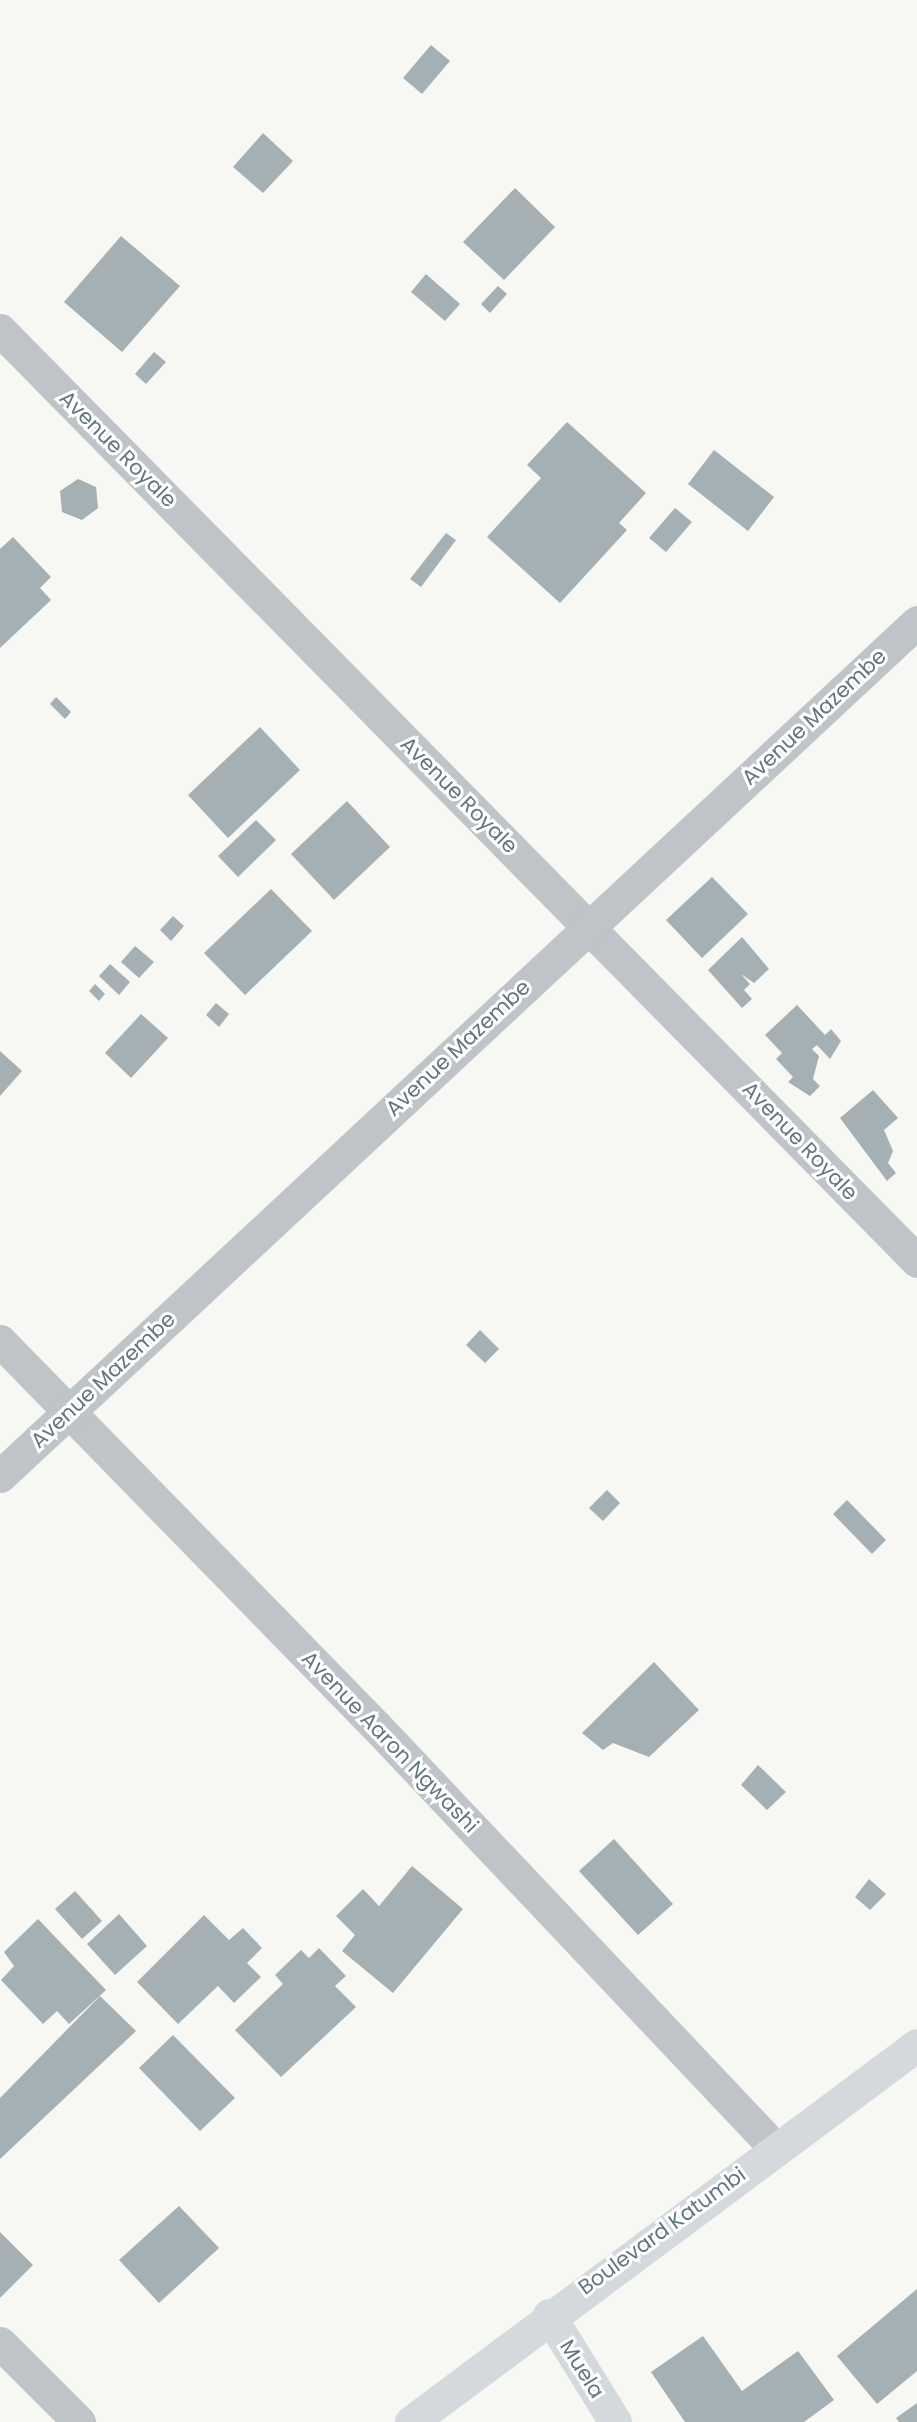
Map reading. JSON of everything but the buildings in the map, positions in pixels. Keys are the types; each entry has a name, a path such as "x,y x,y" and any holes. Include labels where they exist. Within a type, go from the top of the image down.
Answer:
{"street":[{"name":"Avenue Royale","path":"0,330 917,1261"},
{"name":"Avenue Mazembe","path":"0,1476 917,622"},
{"name":"Avenue Aaron Ngwashi","path":"0,1341 775,2148"},
{"name":"Boulevard Katumbi","path":"411,2422 549,2315 917,2045"},
{"name":"Muela","path":"549,2315 615,2422"},
{"path":"0,2343 79,2422"}]}
